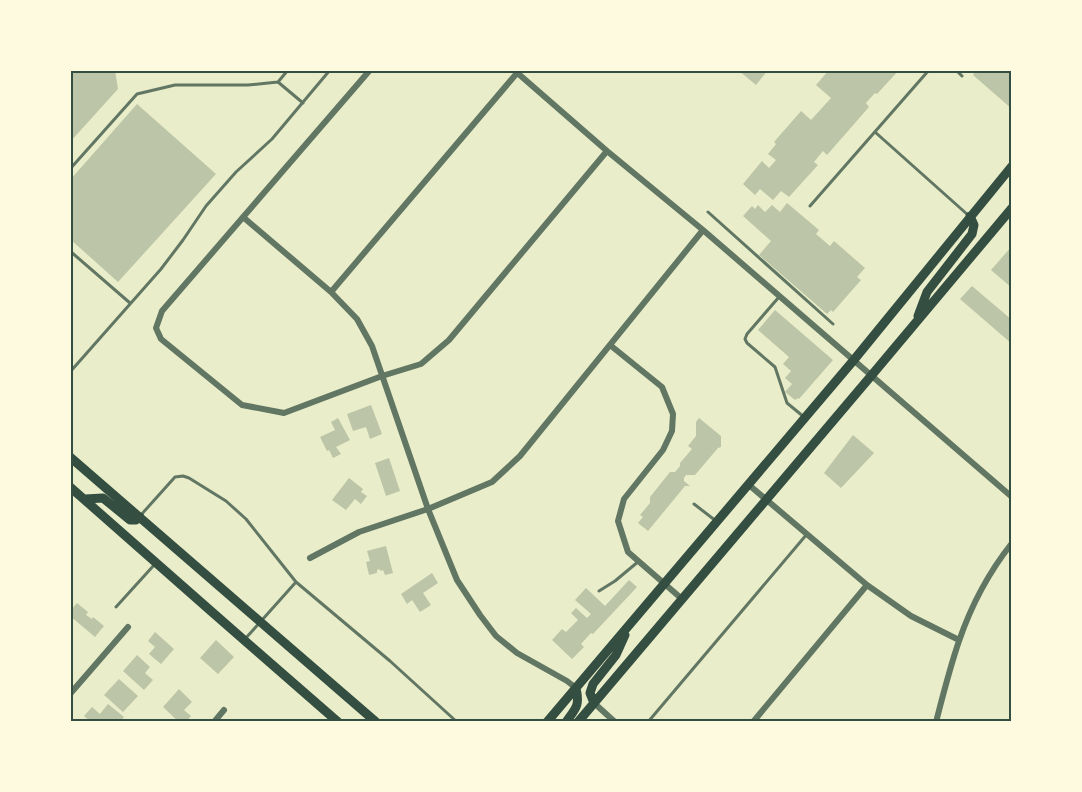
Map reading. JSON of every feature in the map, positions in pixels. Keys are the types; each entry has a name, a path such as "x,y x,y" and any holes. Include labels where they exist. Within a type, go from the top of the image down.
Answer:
{"main road":[{"path":"548,722 853,361 1011,166"},
{"path":"578,722 1011,208"},
{"path":"915,324 927,292 972,234 974,225 970,216"},
{"path":"70,457 376,722"},
{"path":"70,487 338,722"},
{"path":"85,500 103,498 130,520 140,517"},
{"path":"594,703 590,693 593,684 616,655 631,624"},
{"path":"566,722 579,701 576,688"}],"street":[{"path":"370,70 162,311 156,328 161,339 242,405 284,413 382,376 422,364 449,340 607,151"},
{"path":"331,292 515,72 703,230 1011,497"},
{"path":"243,217 331,292 357,319 372,346 428,509 457,580 480,615 496,636 517,653 568,681 576,688"},
{"path":"310,558 359,532 428,509 492,482 520,456 703,230"},
{"path":"610,345 662,387 673,414 672,431 663,450 624,499 618,521 628,552 682,599"},
{"path":"748,485 867,585 911,616 959,640"},
{"path":"936,722 959,640 990,575 1011,543"},
{"path":"753,722 867,585"},
{"path":"70,694 128,627"},
{"path":"594,703 615,722"},
{"path":"214,722 224,710"}],"lane":[{"path":"70,169 137,94 175,85 248,85 278,82 288,70"},
{"path":"70,372 161,269 206,206 236,172 272,139 330,70"},
{"path":"810,206 929,70"},
{"path":"956,70 962,76"},
{"path":"278,82 303,103"},
{"path":"875,132 970,216"},
{"path":"708,212 833,324"},
{"path":"70,251 131,304"},
{"path":"780,297 745,339 776,367 787,403 805,418"},
{"path":"140,517 175,477 189,478 226,501 246,519 296,582 390,661 457,722"},
{"path":"694,504 717,522"},
{"path":"648,722 807,534"},
{"path":"599,591 639,561"},
{"path":"116,607 156,563"},
{"path":"244,640 296,582"}],"building":[{"path":"70,70 115,70 118,89 70,142"},
{"path":"738,70 768,70 756,85"},
{"path":"829,70 899,70 866,103 869,107 827,155 823,151 814,162 818,165 789,197 781,191 773,200 760,189 755,195 743,184 762,161 769,168 776,160 768,154 776,144 774,142 801,111 811,120 831,98 816,85"},
{"path":"976,70 1012,70 1012,109 973,75"},
{"path":"137,104 216,174 118,282 70,239 70,180"},
{"path":"787,203 819,230 816,234 830,246 834,241 865,268 857,277 861,280 833,312 831,310 827,314 759,255 771,241 743,216 752,206 755,209 758,205 765,212 772,205 780,212"},
{"path":"1012,246 1012,288 991,270"},
{"path":"972,286 1012,320 1012,344 960,299"},
{"path":"775,310 833,360 799,399 795,400 785,392 792,384 785,378 791,371 783,364 789,357 758,330"},
{"path":"371,405 382,434 370,439 366,427 353,431 347,414"},
{"path":"338,418 350,440 336,447 341,454 333,458 320,437 335,430 331,422"},
{"path":"699,418 721,436 721,447 695,475 686,475 684,481 690,486 685,486 648,531 638,523 643,517 640,515 650,503 650,497 670,472 675,472 692,449 688,446 696,436 696,422"},
{"path":"853,435 874,453 841,488 824,473"},
{"path":"389,458 400,491 386,496 375,463"},
{"path":"349,478 363,489 361,492 367,496 361,504 355,499 346,510 332,500"},
{"path":"386,546 393,573 385,575 380,569 377,573 369,575 366,562 370,561 367,551"},
{"path":"432,573 438,583 423,593 431,605 420,612 412,600 407,604 401,594"},
{"path":"629,580 637,587 581,644 584,647 572,659 552,640 562,629 566,632 578,620 571,613 576,608 587,618 591,614 575,600 586,588 605,606"},
{"path":"77,603 88,612 86,615 92,619 93,617 104,626 95,637 70,616 70,611"},
{"path":"155,632 174,649 161,664 149,654 155,647 148,641"},
{"path":"216,640 234,657 218,674 200,658"},
{"path":"137,655 150,667 145,673 153,680 144,690 123,671"},
{"path":"119,679 138,696 123,712 104,695"},
{"path":"179,689 192,702 184,710 191,716 186,722 179,722 163,707"},
{"path":"108,704 124,717 120,722 91,722 84,716 92,707 100,714"}]}
